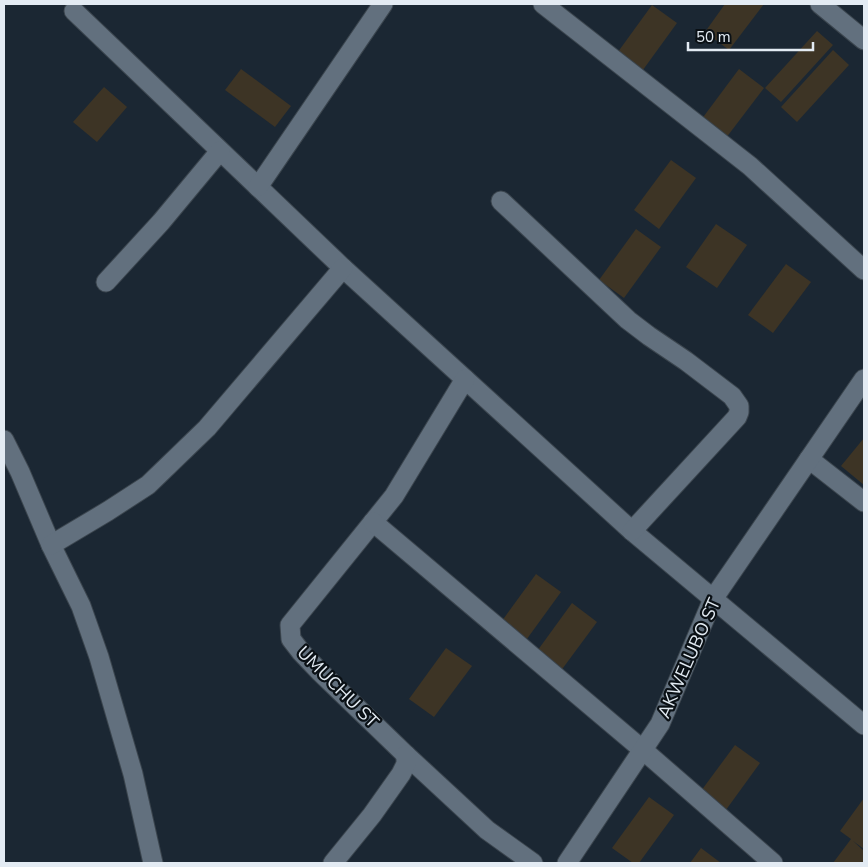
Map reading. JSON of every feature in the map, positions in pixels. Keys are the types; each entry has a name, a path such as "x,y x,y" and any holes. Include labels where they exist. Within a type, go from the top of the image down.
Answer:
{"street":[{"path":"258,187 383,4"},
{"path":"543,4 750,166 864,270"},
{"path":"820,4 864,40"},
{"path":"74,11 343,268 632,532 864,725"},
{"path":"106,282 161,222 220,151"},
{"path":"501,201 628,320 732,396 739,406 737,416 632,532"},
{"path":"51,545 148,485 207,428 343,268"},
{"name":"UMUCHU ST","path":"465,379 394,496 290,625 291,639 320,672 487,830 533,863"},
{"name":"AKWELUBO ST","path":"567,863 660,724 713,599 864,379"},
{"path":"4,440 20,472 51,545 81,606 99,657 133,774 154,863"},
{"path":"808,459 864,502"},
{"path":"373,522 643,750 773,863"},
{"path":"333,863 372,815 401,774 406,764 406,755"}],"building":[{"path":"725,4 764,4 729,50 705,32"},
{"path":"652,5 677,23 640,74 615,56"},
{"path":"817,31 833,45 781,102 765,88"},
{"path":"833,50 849,65 797,122 781,107"},
{"path":"241,69 291,106 275,127 225,90"},
{"path":"739,69 764,88 726,138 701,120"},
{"path":"104,87 127,107 97,142 73,122"},
{"path":"671,160 696,178 659,229 634,210"},
{"path":"716,224 747,245 717,288 686,267"},
{"path":"636,229 661,247 624,298 599,280"},
{"path":"786,264 811,282 773,333 748,315"},
{"path":"864,438 864,485 841,466"},
{"path":"536,574 561,592 524,643 499,625"},
{"path":"572,603 597,622 560,672 535,654"},
{"path":"446,648 472,666 434,717 409,699"},
{"path":"735,745 760,763 723,814 698,795"},
{"path":"649,797 674,815 639,863 633,863 612,848"},
{"path":"864,798 864,849 853,841 864,851 864,863 833,863 851,839 840,831"},
{"path":"701,848 721,863 690,863"}]}
